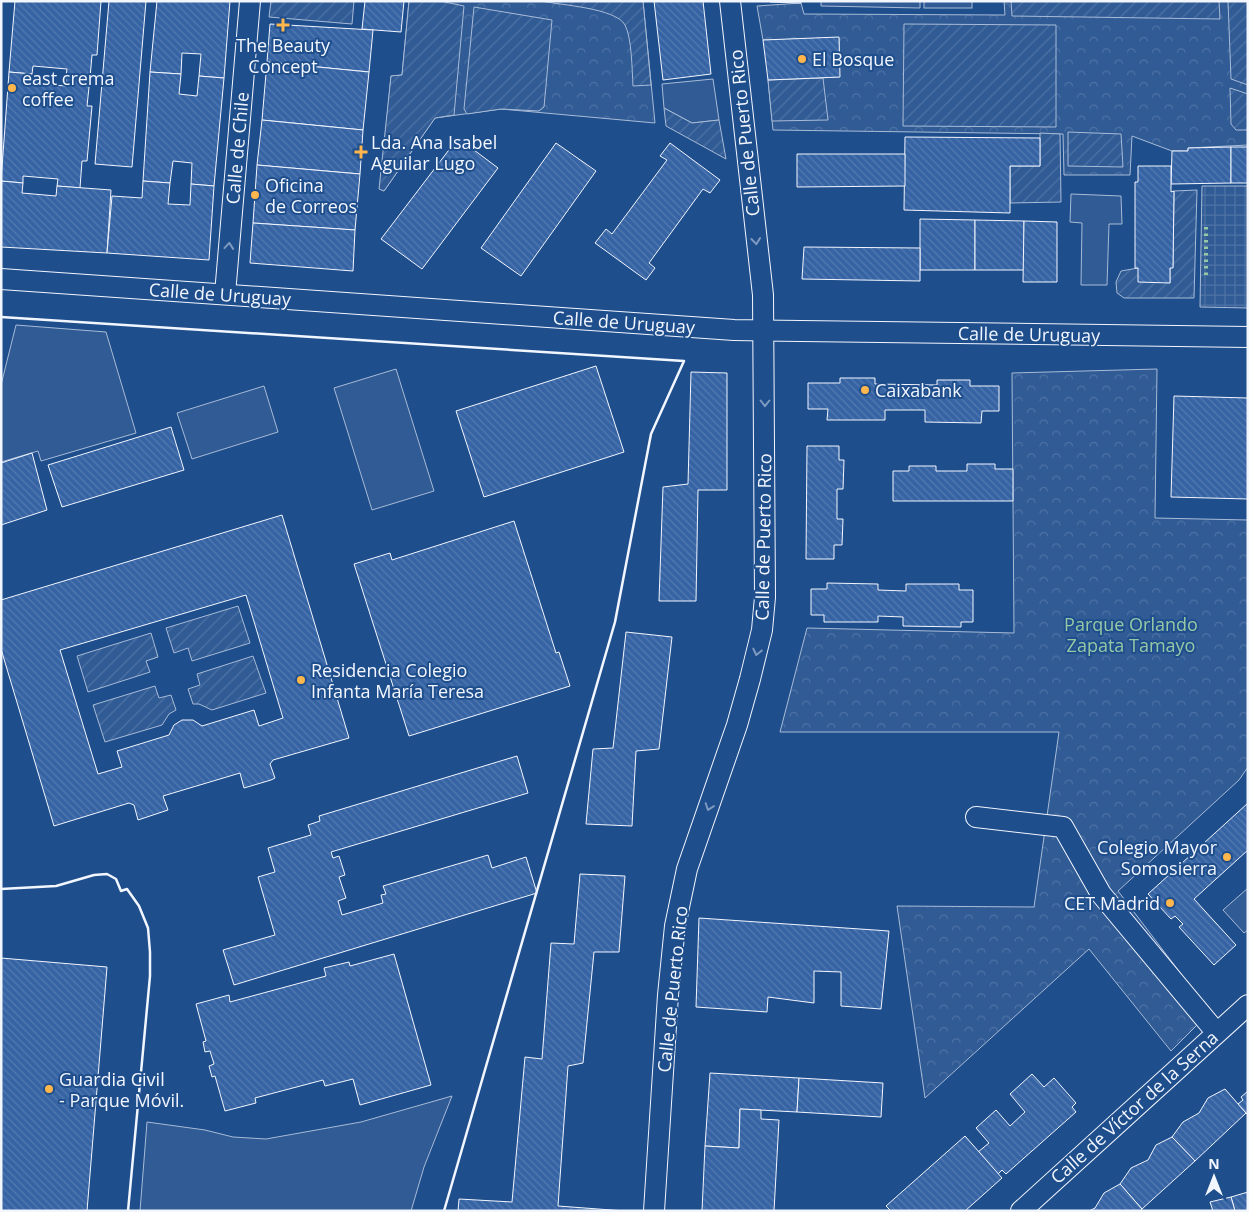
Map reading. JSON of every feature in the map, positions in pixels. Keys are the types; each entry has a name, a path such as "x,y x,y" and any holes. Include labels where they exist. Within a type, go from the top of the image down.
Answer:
{"street":[{"name":"Calle de Chile","path":"225,294 250,1"},
{"name":"Calle de Puerto Rico","path":"654,1211 674,926 687,869 737,725 762,630 765,597 764,331 762,285 730,1"},
{"name":"Calle de Uruguay","path":"1,280 764,331 1248,337"},
{"path":"976,817 1063,827 1101,894 1216,1032"},
{"name":"Calle de Víctor de la Serna","path":"1021,1211 1216,1032 1248,1005"}],"shaded area":[{"path":"821,1 920,1 920,8 821,6"},
{"path":"924,1 972,1 972,8 924,8"},
{"path":"713,79 719,120 692,123 664,108 662,84"},
{"path":"1202,186 1248,186 1248,308 1200,307"},
{"path":"1071,194 1121,196 1122,224 1109,224 1107,285 1081,285 1082,223 1070,222"},
{"path":"16,325 106,332 136,433 41,461 38,451 1,462 1,385"},
{"path":"396,369 434,491 372,510 334,388"},
{"path":"264,386 278,432 192,459 177,413"},
{"path":"1248,888 1248,930 1244,933 1223,910"},
{"path":"452,1096 424,1167 411,1211 140,1211 147,1122 205,1130 233,1137 266,1139 361,1122"}],"green space":[{"path":"271,1 354,1 352,24 269,17"},
{"path":"409,1 643,1 655,123 501,109 435,118 384,191 380,189 391,76 402,75"},
{"path":"409,1 440,1 464,6 454,115 435,118 384,191 379,189 391,76 402,75"},
{"path":"541,1 643,1 651,85 633,86 629,38 625,25 620,19 599,11"},
{"path":"1004,1 1248,1 1248,145 1188,148 1188,151 1172,151 1132,136 1130,175 1064,175 1063,134 773,130 768,80 839,77 839,38 763,40 757,6 801,3 804,14 1005,15"},
{"path":"1011,1 1219,1 1220,19 1012,16"},
{"path":"1228,1 1248,1 1248,85 1231,79"},
{"path":"474,7 552,20 544,107 539,111 501,109 467,114 464,109"},
{"path":"904,24 1056,25 1056,127 903,126"},
{"path":"823,78 828,120 772,121 768,80"},
{"path":"1230,88 1248,94 1248,130 1236,130 1231,124"},
{"path":"664,108 692,123 719,120 726,159 666,126"},
{"path":"1068,132 1121,134 1123,167 1068,166"},
{"path":"1040,133 1060,134 1061,202 1010,203 1010,166 1040,166"},
{"path":"1197,190 1194,298 1124,298 1117,293 1116,282 1121,271 1138,268 1170,283 1170,268 1173,267 1174,191"},
{"name":"Parque Orlando Zapata Tamayo","path":"1157,369 1155,518 1248,520 1248,767 1239,780 1118,891 1210,1012 1171,1051 1089,949 925,1098 897,906 1034,907 1059,732 780,732 807,628 1014,633 1012,373"},
{"path":"238,606 250,643 192,661 188,648 174,653 166,628"},
{"path":"151,633 158,657 146,661 150,672 88,692 77,656"},
{"path":"253,656 266,693 212,710 199,704 193,704 188,689 200,685 197,674"},
{"path":"155,686 159,698 171,695 176,710 169,714 162,725 105,742 93,705"}],"building":[{"path":"15,1 101,1 97,55 92,55 90,78 66,76 67,69 33,66 32,74 9,72"},
{"path":"109,1 146,1 132,167 95,164"},
{"path":"157,1 230,1 224,78 199,76 201,54 182,53 181,74 150,72"},
{"path":"365,1 404,1 401,32 362,29"},
{"path":"654,1 703,1 711,74 663,80"},
{"path":"801,1 801,3 770,2"},
{"path":"270,24 373,30 369,72 267,62"},
{"name":"El Bosque","path":"839,37 840,77 768,80 763,40"},
{"path":"267,62 369,72 363,130 262,120"},
{"path":"9,72 32,74 31,83 66,86 66,76 90,78 87,106 92,106 87,161 82,161 80,188 57,186 58,179 23,176 23,183 1,181"},
{"path":"150,72 181,74 179,94 197,96 199,76 224,78 214,186 191,184 192,163 173,161 170,183 143,181"},
{"path":"262,120 363,130 360,174 257,165"},
{"path":"905,137 1040,138 1040,166 1010,166 1010,213 904,210"},
{"path":"458,138 498,168 422,269 381,239"},
{"path":"556,143 596,171 521,276 481,248"},
{"path":"670,143 720,180 710,193 703,189 649,263 655,268 646,280 595,243 606,229 612,234 667,160 660,156"},
{"path":"1231,147 1231,183 1171,184 1172,151 1188,151 1188,148"},
{"path":"1231,147 1248,147 1248,183 1231,183"},
{"path":"797,154 905,154 905,186 797,187"},
{"path":"257,165 360,174 355,230 253,223"},
{"path":"1138,166 1171,166 1171,192 1174,191 1173,268 1170,268 1170,283 1138,282 1138,268 1135,268 1135,182 1138,182"},
{"path":"1,181 23,183 22,193 56,196 57,186 111,190 107,253 1,247"},
{"path":"143,181 170,183 168,204 190,205 191,184 214,186 209,260 107,253 112,196 142,198"},
{"path":"920,219 975,220 975,270 920,270"},
{"path":"975,220 1024,221 1024,270 975,270"},
{"path":"1024,221 1057,222 1057,282 1023,282"},
{"path":"253,223 355,230 353,271 250,263"},
{"path":"804,247 920,248 920,281 802,279"},
{"path":"596,366 624,452 484,497 456,411"},
{"path":"691,372 727,373 727,490 698,490 696,601 659,601 663,487 688,484"},
{"path":"840,378 875,378 875,384 937,385 937,380 970,380 970,386 999,386 999,411 982,411 981,423 925,422 925,410 885,410 885,420 827,420 828,409 808,409 808,383 840,383"},
{"path":"1174,396 1248,398 1248,499 1171,497"},
{"path":"171,427 184,470 62,507 48,465"},
{"path":"807,446 839,446 839,460 844,460 843,489 837,489 837,519 843,519 842,545 834,545 834,559 806,559"},
{"path":"32,453 47,510 1,525 1,463"},
{"path":"967,464 995,464 995,469 1013,469 1013,501 893,501 893,471 909,471 909,466 936,466 936,471 967,471"},
{"name":"Residencia Colegio Infanta María Teresa","path":"282,515 349,738 273,760 270,764 275,778 271,780 244,788 240,773 163,796 168,810 138,820 134,805 129,803 54,826 1,649 1,600","holes":["246,595 283,718 259,726 254,710 202,726 193,720 182,720 174,725 169,735 117,751 122,767 98,774 60,650"]},
{"path":"514,521 556,653 559,652 570,686 409,736 354,564 390,553 392,560"},
{"path":"827,583 878,584 878,590 906,591 906,584 959,584 959,590 973,590 973,622 961,622 961,627 903,626 903,617 878,616 878,622 824,622 824,615 811,615 811,589 827,589"},
{"path":"626,632 672,637 659,749 636,751 632,826 586,824 593,749 613,748"},
{"path":"517,756 528,793 331,852 333,858 339,856 345,875 339,877 346,898 338,901 342,915 383,903 381,895 386,894 383,886 488,855 492,868 526,857 537,893 234,985 223,950 275,935 258,877 275,872 268,848 311,835 308,825 320,821 319,816"},
{"path":"1248,803 1248,850 1194,899 1236,945 1214,965 1179,927 1183,924 1175,916 1171,919 1148,894"},
{"path":"580,874 625,876 619,952 594,952 583,1063 568,1066 558,1206 625,1211 458,1211 459,1199 512,1202 525,1057 542,1059 551,943 574,944"},
{"path":"699,918 889,931 881,1009 841,1006 841,972 814,971 814,1003 768,997 767,1012 696,1007"},
{"path":"394,954 431,1085 360,1105 353,1079 325,1086 323,1080 255,1098 256,1103 225,1111 215,1076 212,1077 209,1066 214,1064 210,1051 205,1052 203,1042 206,1041 196,1004 229,995 230,1002 326,976 324,968 349,962 350,966"},
{"name":"Guardia Civil - Parque Móvil.","path":"1,958 107,967 87,1211 1,1211"},
{"path":"710,1073 799,1078 797,1112 740,1109 739,1148 705,1146"},
{"path":"1032,1074 1044,1087 1054,1078 1076,1103 1072,1107 1076,1112 1006,1174 1002,1170 998,1174 978,1152 989,1143 976,1128 996,1110 1010,1126 1025,1112 1010,1094"},
{"path":"799,1078 883,1083 881,1117 797,1112"},
{"path":"1225,1089 1246,1113 1195,1161 1172,1137 1183,1122 1199,1113 1208,1098"},
{"path":"1248,1091 1248,1115 1238,1104 1243,1100 1241,1097"},
{"path":"740,1109 761,1110 761,1119 779,1120 774,1211 702,1211 705,1146 739,1148"},
{"path":"965,1136 1002,1178 965,1211 891,1211 886,1206"},
{"path":"1172,1137 1195,1161 1142,1209 1120,1184 1131,1168 1148,1160 1156,1145"},
{"path":"1120,1184 1142,1209 1140,1211 1089,1211 1095,1208 1104,1193"},
{"path":"1248,1192 1248,1211 1235,1211 1231,1197"},
{"path":"1231,1197 1235,1211 1213,1211 1210,1202"}],"hedge":[{"path":"1206,226 1206,275"}],"wall":[{"path":"1,317 684,361 651,434 615,622 444,1211"},
{"path":"1,889 56,886 94,875 107,874 116,879 121,891 127,889 139,906 148,928 150,976 128,1211"}],"place":[{"name":"The Beauty Concept","path":"283,25"},
{"name":"El Bosque","path":"802,59"},
{"name":"east crema coffee","path":"12,88"},
{"name":"Lda. Ana Isabel Aguilar Lugo","path":"361,152"},
{"name":"Oficina de Correos","path":"255,195"},
{"name":"Caixabank","path":"865,390"},
{"name":"Residencia Colegio Infanta María Teresa","path":"301,680"},
{"name":"Colegio Mayor Somosierra","path":"1227,857"},
{"name":"CET Madrid","path":"1170,903"},
{"name":"Guardia Civil - Parque Móvil.","path":"49,1089"}]}
